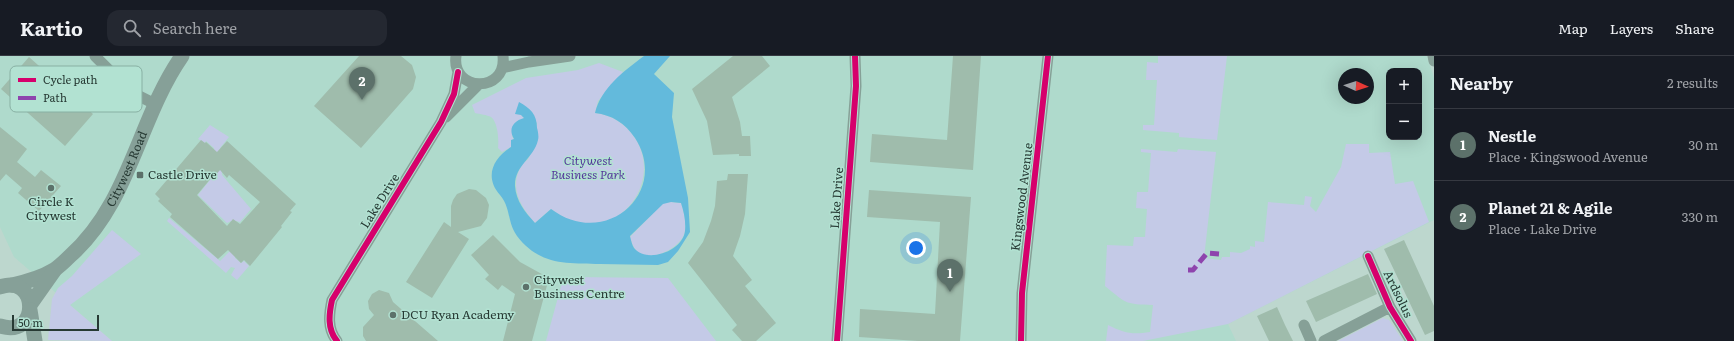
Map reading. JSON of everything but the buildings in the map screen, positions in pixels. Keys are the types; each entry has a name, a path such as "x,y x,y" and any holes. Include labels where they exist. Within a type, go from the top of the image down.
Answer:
{"main road":[{"name":"Citywest Road","path":"3,286 33,280 54,270 78,249 98,225 119,191 155,104 182,56"},
{"name":"Citywest Road","path":"3,327 12,328 24,322 30,307 54,270"},
{"path":"3,286 24,292 30,307 34,341"},
{"path":"3,327 14,341"}],"street":[{"path":"95,56 105,66"},
{"name":"Lake Drive","path":"337,341 332,335 330,324 332,300 442,122 454,94 458,72 456,56"},
{"path":"502,56 502,68 570,56"},
{"path":"534,56 549,59"},
{"name":"Lake Drive","path":"837,341 856,86 855,56"},
{"name":"Kingswood Avenue","path":"1021,341 1022,293 1048,56"},
{"path":"1433,56 1434,61"},
{"name":"Lake Drive","path":"442,122 479,84 493,80 502,68"},
{"path":"458,72 467,81 479,84"},
{"path":"142,98 155,104"},
{"name":"Ardsolus","path":"1368,256 1390,307 1411,341"},
{"name":"Ardsolus","path":"1324,341 1390,307"},
{"path":"1304,325 1311,341"}],"shaded area":[{"path":"0,56 1427,56 1434,78 1434,220 1228,324 1236,341 112,341 14,257 0,227"}],"green space":[{"path":"1158,56 1227,56 1217,140 1179,137 1179,133 1143,130 1143,125 1154,125 1157,80 1146,80 1147,62 1158,63"},
{"name":"Citywest Business Park","path":"599,63 623,72 598,101 595,113 613,118 623,124 635,138 642,154 644,170 641,186 634,201 623,212 609,221 593,224 576,222 566,219 551,209 535,223 521,203 516,189 516,181 523,164 530,156 537,123 521,115 524,118 512,136 514,140 511,147 502,152 498,148 498,132 493,119 489,116 475,113 472,105 526,78 578,70"},
{"path":"210,125 229,137 220,148 223,151 220,153 222,175 251,209 240,222 236,221 235,258 241,263 244,261 249,266 237,280 231,275 235,268 231,267 226,273 167,221 169,218 220,261 233,248 231,221 227,223 198,195 210,180 207,177 209,175 213,179 216,175 214,148 206,141 205,143 198,139"},
{"path":"1346,144 1369,144 1369,153 1390,152 1395,184 1413,181 1429,222 1228,324 1143,341 1106,341 1108,325 1128,333 1150,332 1153,305 1127,302 1122,300 1105,286 1107,245 1133,246 1134,237 1145,237 1147,209 1136,208 1137,192 1148,192 1151,153 1141,152 1141,149 1177,152 1178,149 1216,152 1204,258 1221,260 1222,257 1230,257 1230,252 1241,253 1250,249 1250,246 1255,247 1255,241 1264,242 1268,202 1304,205 1305,196 1312,197 1310,206 1316,212 1341,167"},
{"path":"663,203 681,203 685,224 683,237 674,247 661,254 647,256 641,254 635,249 630,237"},
{"path":"112,230 141,254 70,305 112,341 48,340 52,299 58,288 72,276"},
{"path":"568,277 668,278 716,341 546,341 563,279"},
{"path":"1383,318 1389,320 1403,341 1338,341"}],"water":[{"path":"644,56 670,56 654,74 674,93 672,117 688,198 690,232 678,251 668,262 658,265 565,263 545,258 535,253 526,246 514,231 506,205 492,181 495,162 511,147 511,140 514,139 511,132 514,123 524,118 521,115 515,114 519,102 530,109 537,123 538,140 536,146 521,167 515,186 517,197 528,215 535,223 551,209 572,220 592,223 611,219 627,209 638,195 644,178 644,158 635,138 627,128 612,118 595,113 602,96 614,81","holes":["671,202 681,203 685,231 683,238 678,244 664,253 655,255 640,253 634,248 630,236 663,204"]}],"marked path":[{"path":"1188,270 1193,270 1207,253 1219,254"}],"cycle path":[{"path":"837,341 856,86 855,56"},
{"path":"1021,341 1022,293 1048,56"},
{"path":"337,341 330,326 332,300 441,122 454,94 458,72"},
{"path":"1368,256 1390,307 1411,341"}],"place":[{"name":"Planet 21 & Agile","path":"362,100"},
{"name":"Castle Drive","path":"140,175"},
{"name":"Circle K Citywest","path":"51,188"},
{"name":"Citywest Business Centre","path":"526,287"},
{"name":"Nestle","path":"950,292"},
{"name":"DCU Ryan Academy","path":"393,315"}]}
